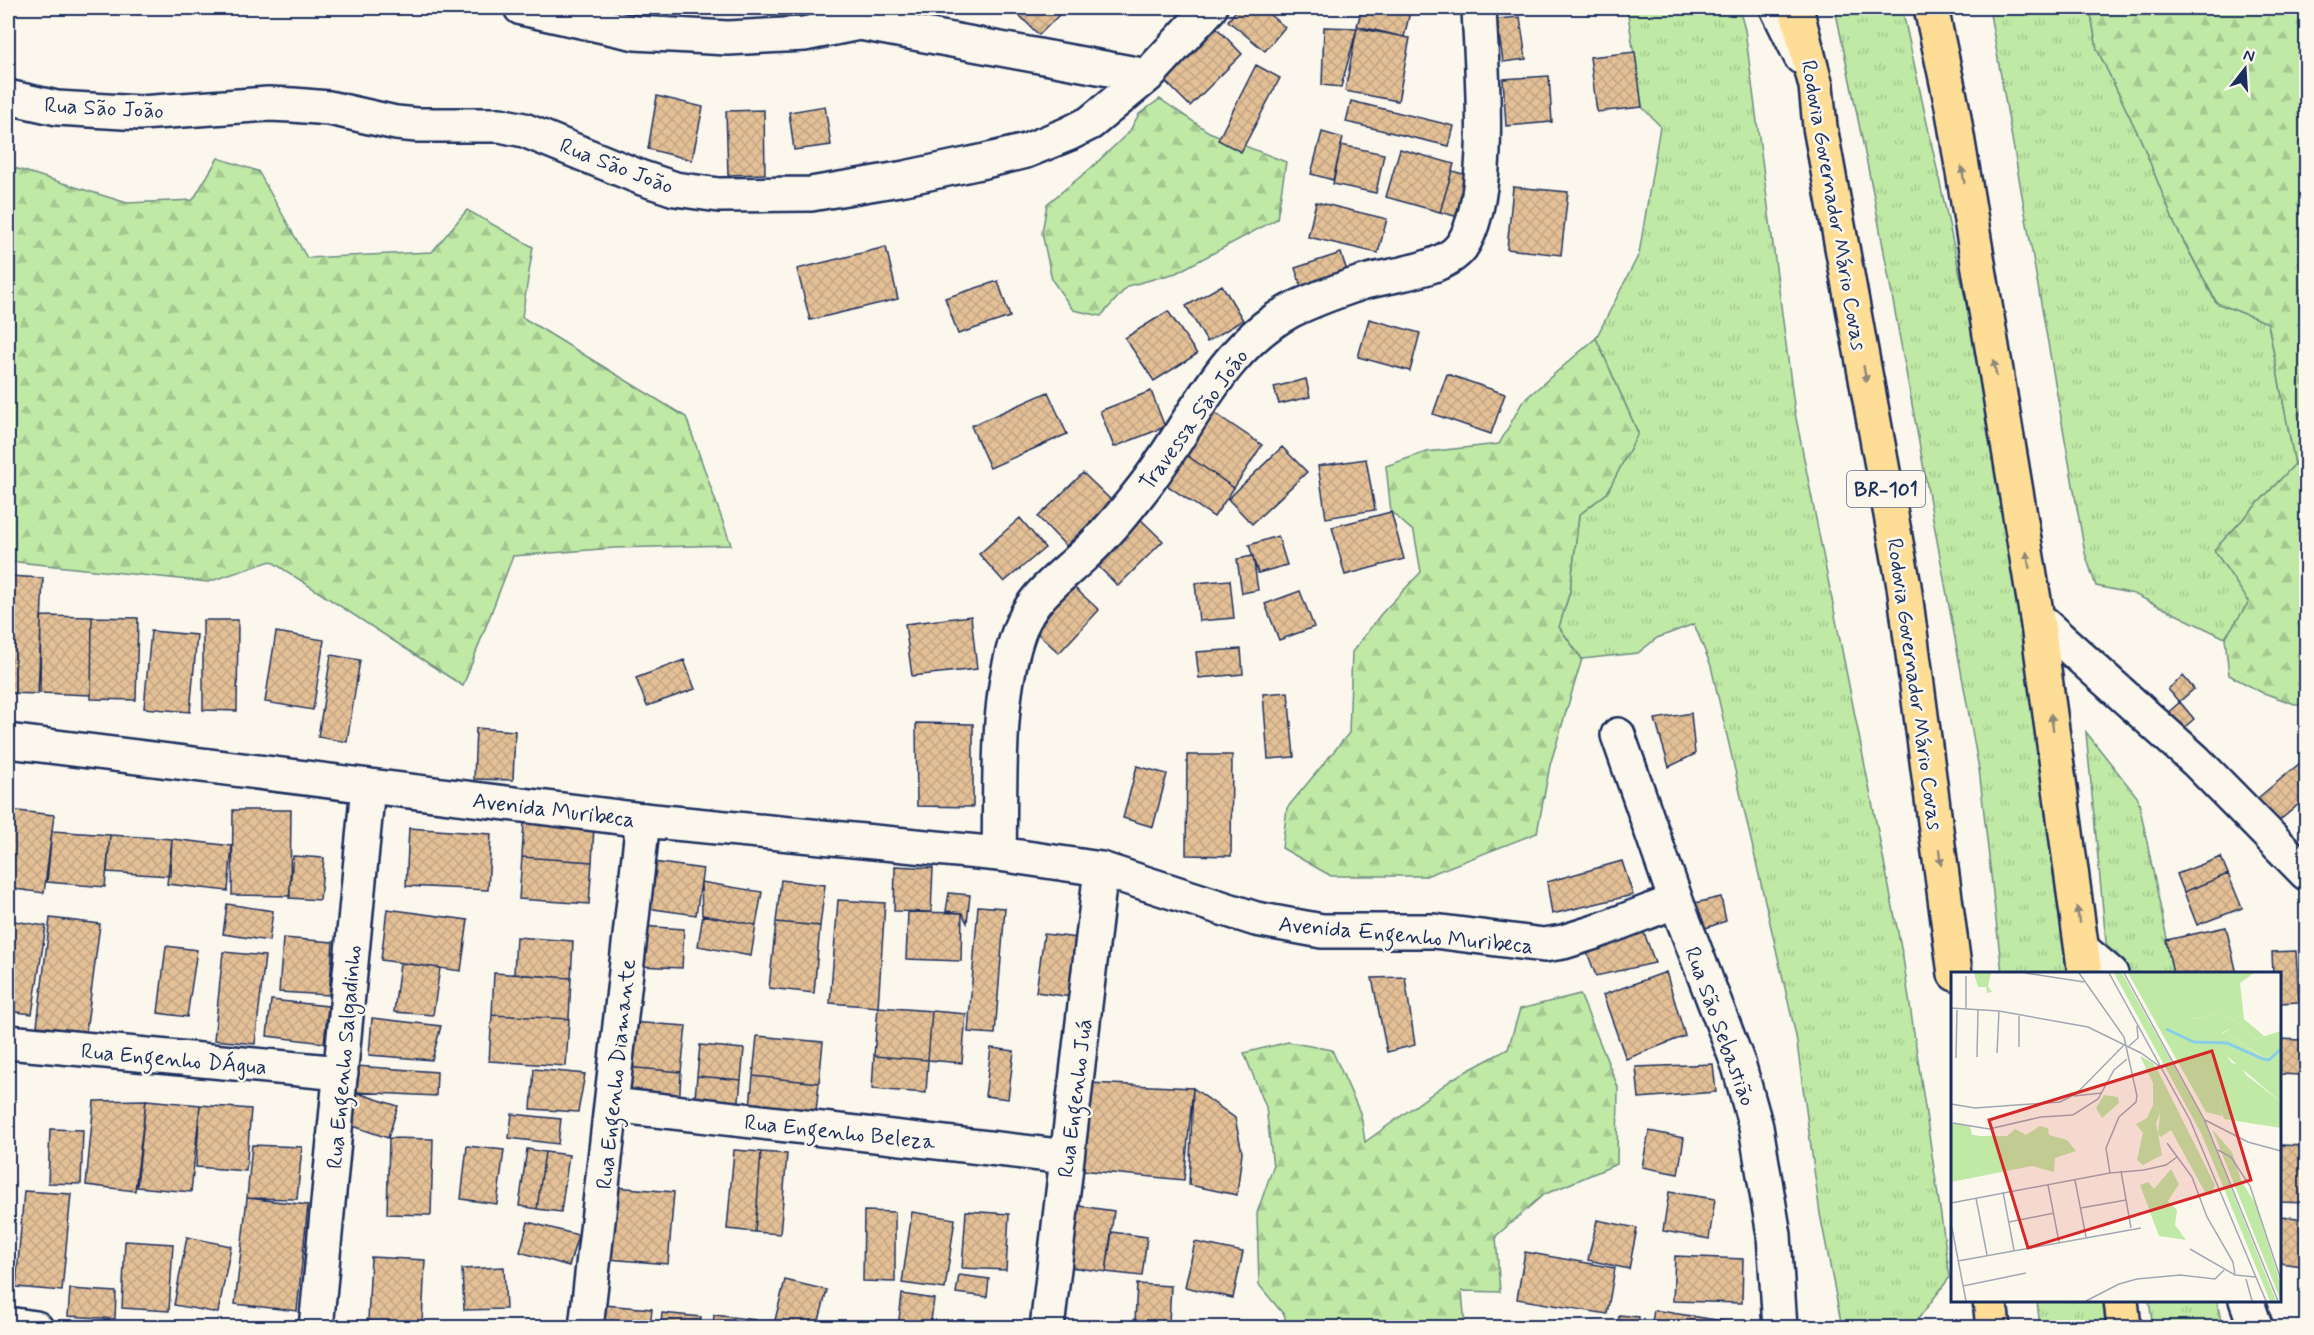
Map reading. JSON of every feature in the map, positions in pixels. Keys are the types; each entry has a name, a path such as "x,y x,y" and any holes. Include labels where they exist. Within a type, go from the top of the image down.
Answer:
{"highway":[{"name":"Rodovia Governador Mário Covas","path":"1797,8 1816,86 1822,139 1904,586 1955,972"},
{"path":"1931,8 1952,106 2037,618 2084,962"},
{"path":"1990,1302 1993,1328"},
{"path":"2121,1302 2124,1328"}],"street":[{"path":"521,8 635,33 728,38 804,34 859,22 901,8"},
{"name":"Rua São João","path":"8,97 57,108 140,113 268,104 314,106 396,123 500,125 524,130 675,189 719,195 811,194 905,178 1026,151 1090,123 1148,76 1210,8"},
{"name":"Travessa São João","path":"999,854 1004,710 1009,667 1020,628 1033,604 1050,584 1084,555 1141,492 1222,371 1261,330 1289,312 1309,303 1362,283 1440,262 1460,249 1478,205 1483,142 1479,8"},
{"path":"1777,8 1816,86"},
{"path":"859,22 1148,76"},
{"path":"2037,618 2196,761 2307,873"},
{"name":"Rua São Sebastião","path":"1618,735 1676,902 1739,1066 1756,1127 1774,1235 1780,1328"},
{"name":"Avenida Muribeca","path":"8,741 643,820 999,854 1101,869"},
{"name":"Rua Engenho Salgadinho","path":"316,1328 368,786"},
{"name":"Rua Engenho Diamante","path":"586,1328 643,820"},
{"name":"Avenida Engenho Muribeca","path":"1101,869 1245,916 1291,927 1344,932 1434,931 1544,945 1595,932 1676,902"},
{"name":"Rua Engenho Juá","path":"1047,1328 1101,869"},
{"path":"2084,962 2106,972"},
{"name":"Rua Engenho DÁgua","path":"8,1042 342,1073"},
{"name":"Rua Engenho Beleza","path":"612,1105 1067,1157"},
{"path":"2247,1302 2256,1328"},
{"path":"8,1324 36,1328"}],"green space":[{"path":"1627,8 1739,8 1745,30 1795,413 1903,958 1950,1277 1912,1327 1842,1327 1820,1214 1796,1036 1711,666 1694,624 1657,638 1638,653 1582,659 1559,627 1570,591 1579,515 1607,493 1638,433 1596,338 1639,254 1660,126 1642,107"},
{"path":"1835,8 1902,8 2036,625 2075,972 2002,972 1979,769 1873,192"},
{"path":"1989,8 2090,8 2097,49 2141,140 2175,225 2216,303 2268,323 2295,464 2214,550 2250,602 2225,638 2134,594 2096,586 2085,553"},
{"path":"2090,8 2306,8 2306,708 2261,692 2229,675 2225,638 2249,602 2214,550 2295,464 2268,323 2217,303 2175,225 2141,140 2097,49"},
{"path":"1160,99 1209,132 1286,162 1277,219 1176,273 1128,286 1101,316 1073,310 1052,280 1042,233 1047,204 1091,168 1129,132 1139,114"},
{"path":"218,158 258,171 307,258 432,252 467,210 533,247 522,317 686,417 731,545 614,548 513,556 463,686 271,561 208,582 8,561 8,166 127,203 193,200"},
{"path":"1596,338 1638,433 1607,493 1579,515 1570,591 1559,627 1582,659 1550,765 1537,833 1426,876 1331,876 1282,848 1287,808 1349,733 1352,652 1381,614 1421,572 1414,532 1391,512 1386,466 1426,452 1499,444 1523,401"},
{"path":"2086,732 2138,798 2174,972 2109,972"},
{"path":"1580,994 1618,1087 1617,1164 1543,1195 1496,1236 1500,1292 1462,1291 1465,1327 1285,1327 1285,1316 1259,1285 1257,1213 1273,1167 1266,1107 1244,1053 1288,1042 1332,1050 1361,1115 1365,1142 1454,1078 1508,1049 1520,1009"},
{"path":"2037,1302 2106,1302 2108,1327 2040,1327"},
{"path":"2149,1302 2217,1302 2222,1327 2153,1327"}],"building":[{"path":"775,8 833,8 834,16 778,25"},
{"path":"1020,8 1052,8 1059,15 1039,35 1016,12"},
{"path":"1114,8 1128,8 1121,14"},
{"path":"1238,8 1261,8 1285,27 1265,51 1228,21"},
{"path":"1362,8 1411,8 1404,37 1357,26"},
{"path":"1520,17 1526,59 1503,62 1497,19"},
{"path":"1324,27 1357,28 1341,87 1322,85"},
{"path":"1217,28 1242,54 1190,106 1164,80"},
{"path":"1357,28 1410,38 1398,101 1345,91"},
{"path":"1635,52 1642,107 1597,112 1590,57"},
{"path":"1256,65 1280,78 1241,152 1218,140"},
{"path":"1549,76 1552,122 1506,126 1503,79"},
{"path":"657,96 703,107 692,160 648,149"},
{"path":"1351,101 1454,126 1449,146 1346,122"},
{"path":"825,106 831,145 794,150 789,112"},
{"path":"764,110 765,174 728,175 726,111"},
{"path":"1322,132 1343,138 1333,180 1311,174"},
{"path":"1341,145 1384,154 1376,193 1333,184"},
{"path":"1400,149 1454,164 1440,212 1386,197"},
{"path":"1452,171 1474,177 1462,218 1440,212"},
{"path":"1513,187 1568,192 1561,255 1507,249"},
{"path":"1316,202 1387,219 1378,253 1308,237"},
{"path":"886,247 898,299 810,320 797,269"},
{"path":"1341,253 1352,286 1306,301 1295,268"},
{"path":"998,281 1010,317 958,334 945,298"},
{"path":"1222,285 1243,320 1207,342 1186,306"},
{"path":"1168,311 1197,354 1154,381 1125,338"},
{"path":"1369,319 1420,333 1410,371 1358,357"},
{"path":"1447,374 1505,394 1491,434 1433,414"},
{"path":"1306,379 1310,397 1279,404 1274,387"},
{"path":"1151,391 1165,427 1114,447 1100,411"},
{"path":"1048,392 1067,434 990,468 971,426"},
{"path":"1210,410 1262,445 1234,488 1182,452"},
{"path":"1282,447 1307,472 1252,524 1228,499"},
{"path":"1182,452 1234,488 1214,517 1162,482"},
{"path":"1366,459 1375,510 1326,518 1318,466"},
{"path":"1083,473 1112,501 1066,546 1038,517"},
{"path":"1391,512 1404,559 1345,575 1332,527"},
{"path":"1136,515 1163,541 1118,586 1092,560"},
{"path":"1020,518 1045,548 1004,582 979,554"},
{"path":"1278,536 1287,565 1258,573 1249,545"},
{"path":"1253,556 1258,590 1242,593 1237,559"},
{"path":"8,576 43,578 38,694 8,693"},
{"path":"1066,580 1099,610 1059,653 1026,623"},
{"path":"1230,580 1234,618 1199,621 1195,583"},
{"path":"1300,591 1314,627 1279,640 1265,604"},
{"path":"41,616 92,617 91,695 40,693"},
{"path":"971,616 977,669 912,676 905,624"},
{"path":"92,617 138,618 136,700 91,699"},
{"path":"203,620 238,620 237,711 203,710"},
{"path":"151,631 197,635 190,712 144,708"},
{"path":"276,632 324,640 313,710 265,702"},
{"path":"1241,649 1243,674 1199,678 1196,652"},
{"path":"331,655 360,660 347,742 318,737"},
{"path":"684,660 695,689 647,706 636,678"},
{"path":"2183,676 2194,689 2179,702 2168,689"},
{"path":"1288,692 1294,757 1268,759 1263,694"},
{"path":"2180,702 2194,719 2179,732 2165,715"},
{"path":"1691,713 1695,754 1669,767 1655,719"},
{"path":"916,723 973,724 973,807 917,806"},
{"path":"476,728 515,731 513,780 474,779"},
{"path":"1187,755 1232,755 1231,856 1186,855"},
{"path":"2306,758 2306,798 2273,826 2253,802"},
{"path":"1137,766 1167,774 1153,827 1123,818"},
{"path":"8,810 54,815 44,893 8,888"},
{"path":"233,810 291,810 290,896 232,895"},
{"path":"524,821 594,827 592,862 522,857"},
{"path":"409,828 491,834 488,890 406,886"},
{"path":"52,831 110,835 105,887 47,882"},
{"path":"110,835 172,839 170,876 107,872"},
{"path":"172,839 232,846 228,891 167,884"},
{"path":"293,856 324,858 320,900 289,898"},
{"path":"522,857 592,862 589,904 519,899"},
{"path":"2221,857 2228,874 2184,892 2177,874"},
{"path":"646,861 703,869 696,915 639,907"},
{"path":"1622,861 1633,895 1552,914 1547,882"},
{"path":"895,866 933,868 931,912 894,911"},
{"path":"2228,874 2242,908 2197,925 2184,892"},
{"path":"781,880 825,885 820,926 776,922"},
{"path":"701,882 762,892 756,925 702,915"},
{"path":"949,893 970,895 967,923 962,913 946,911"},
{"path":"1721,897 1726,921 1694,932 1686,905"},
{"path":"838,900 885,903 878,1007 830,1003"},
{"path":"227,904 273,911 269,941 223,934"},
{"path":"978,906 1005,908 995,1034 968,1032"},
{"path":"387,909 468,920 461,971 381,960"},
{"path":"908,912 962,913 961,961 906,959"},
{"path":"703,915 756,925 751,956 698,946"},
{"path":"50,918 100,924 86,1032 37,1026"},
{"path":"8,920 46,926 32,1014 8,1011"},
{"path":"776,922 820,926 814,993 769,988"},
{"path":"641,926 684,929 682,968 639,966"},
{"path":"1642,927 1655,963 1596,976 1584,944"},
{"path":"2226,927 2237,972 2173,972 2166,940"},
{"path":"1044,934 1078,938 1071,997 1036,992"},
{"path":"516,937 573,941 571,978 514,974"},
{"path":"283,938 333,942 329,995 279,992"},
{"path":"166,946 197,950 187,1017 158,1013"},
{"path":"2296,951 2299,1002 2281,1003 2281,972 2273,972 2272,952"},
{"path":"223,952 265,956 255,1044 214,1040"},
{"path":"400,963 440,968 433,1015 394,1012"},
{"path":"1666,972 1685,1036 1626,1059 1603,995"},
{"path":"494,973 571,978 569,1019 492,1015"},
{"path":"1405,977 1415,1045 1387,1052 1372,978"},
{"path":"271,1000 328,1006 324,1043 267,1036"},
{"path":"878,1007 932,1011 928,1060 874,1056"},
{"path":"932,1011 966,1014 962,1063 928,1060"},
{"path":"492,1015 569,1019 566,1066 489,1061"},
{"path":"372,1018 441,1026 432,1060 369,1055"},
{"path":"630,1022 686,1026 681,1072 626,1067"},
{"path":"757,1036 823,1042 819,1083 753,1076"},
{"path":"2281,1039 2301,1040 2300,1075 2281,1074"},
{"path":"700,1045 744,1049 741,1080 697,1076"},
{"path":"991,1048 1014,1051 1008,1099 985,1096"},
{"path":"874,1056 928,1060 926,1093 872,1089"},
{"path":"1713,1064 1716,1092 1639,1098 1636,1067"},
{"path":"356,1066 437,1072 436,1096 354,1092"},
{"path":"626,1067 681,1072 679,1108 623,1103"},
{"path":"534,1069 585,1074 578,1112 531,1109"},
{"path":"697,1076 741,1080 738,1111 694,1107"},
{"path":"753,1076 819,1083 815,1122 749,1116"},
{"path":"1089,1083 1193,1088 1184,1180 1080,1170"},
{"path":"1193,1088 1235,1118 1242,1152 1237,1195 1189,1185"},
{"path":"354,1092 398,1106 388,1138 344,1123"},
{"path":"146,1100 135,1191 86,1185 94,1101"},
{"path":"146,1100 200,1105 191,1192 137,1187"},
{"path":"200,1105 251,1109 246,1171 196,1167"},
{"path":"512,1114 561,1119 558,1144 509,1138"},
{"path":"50,1129 83,1130 81,1184 48,1183"},
{"path":"1649,1131 1684,1138 1678,1174 1642,1167"},
{"path":"389,1138 433,1139 431,1215 387,1214"},
{"path":"252,1145 302,1147 297,1199 247,1198"},
{"path":"2281,1145 2306,1146 2306,1203 2281,1202"},
{"path":"467,1146 504,1150 497,1204 461,1199"},
{"path":"527,1149 545,1152 537,1209 519,1206"},
{"path":"734,1150 761,1152 755,1232 727,1229"},
{"path":"545,1152 569,1155 561,1212 537,1209"},
{"path":"761,1152 787,1154 780,1234 755,1232"},
{"path":"615,1187 674,1192 668,1264 608,1259"},
{"path":"24,1191 71,1194 62,1291 16,1287"},
{"path":"1669,1192 1715,1199 1709,1239 1663,1231"},
{"path":"247,1198 308,1205 297,1311 235,1304"},
{"path":"1079,1206 1114,1211 1106,1272 1070,1267"},
{"path":"864,1211 895,1212 895,1282 863,1281"},
{"path":"966,1211 1009,1214 1006,1270 962,1268"},
{"path":"912,1212 955,1219 945,1289 902,1283"},
{"path":"2281,1216 2306,1219 2302,1266 2281,1263"},
{"path":"1597,1220 1637,1228 1629,1269 1588,1260"},
{"path":"528,1222 578,1235 569,1266 520,1252"},
{"path":"1112,1232 1147,1237 1142,1276 1106,1272"},
{"path":"187,1237 231,1246 218,1313 174,1305"},
{"path":"125,1241 173,1244 169,1311 122,1308"},
{"path":"1195,1242 1243,1252 1233,1298 1185,1287"},
{"path":"1525,1252 1615,1268 1607,1314 1517,1299"},
{"path":"1675,1256 1743,1259 1742,1303 1673,1301"},
{"path":"371,1257 425,1260 422,1324 368,1321"},
{"path":"504,1267 506,1309 464,1310 462,1269"},
{"path":"959,1275 989,1279 987,1297 956,1293"},
{"path":"785,1280 827,1290 817,1328 802,1328 775,1320"},
{"path":"1137,1284 1171,1286 1169,1323 1135,1321"},
{"path":"70,1289 116,1292 115,1319 68,1316"},
{"path":"902,1294 934,1299 930,1328 898,1328"},
{"path":"604,1305 652,1309 650,1328 602,1328"},
{"path":"1654,1310 1759,1327 1759,1328 1651,1328"},
{"path":"662,1313 701,1317 700,1328 660,1328"},
{"path":"714,1315 756,1320 755,1328 713,1328"},
{"path":"1619,1315 1639,1317 1638,1328 1618,1328"},
{"path":"390,1322 451,1326 451,1328 390,1328"},
{"path":"525,1324 554,1328 525,1328"}]}
